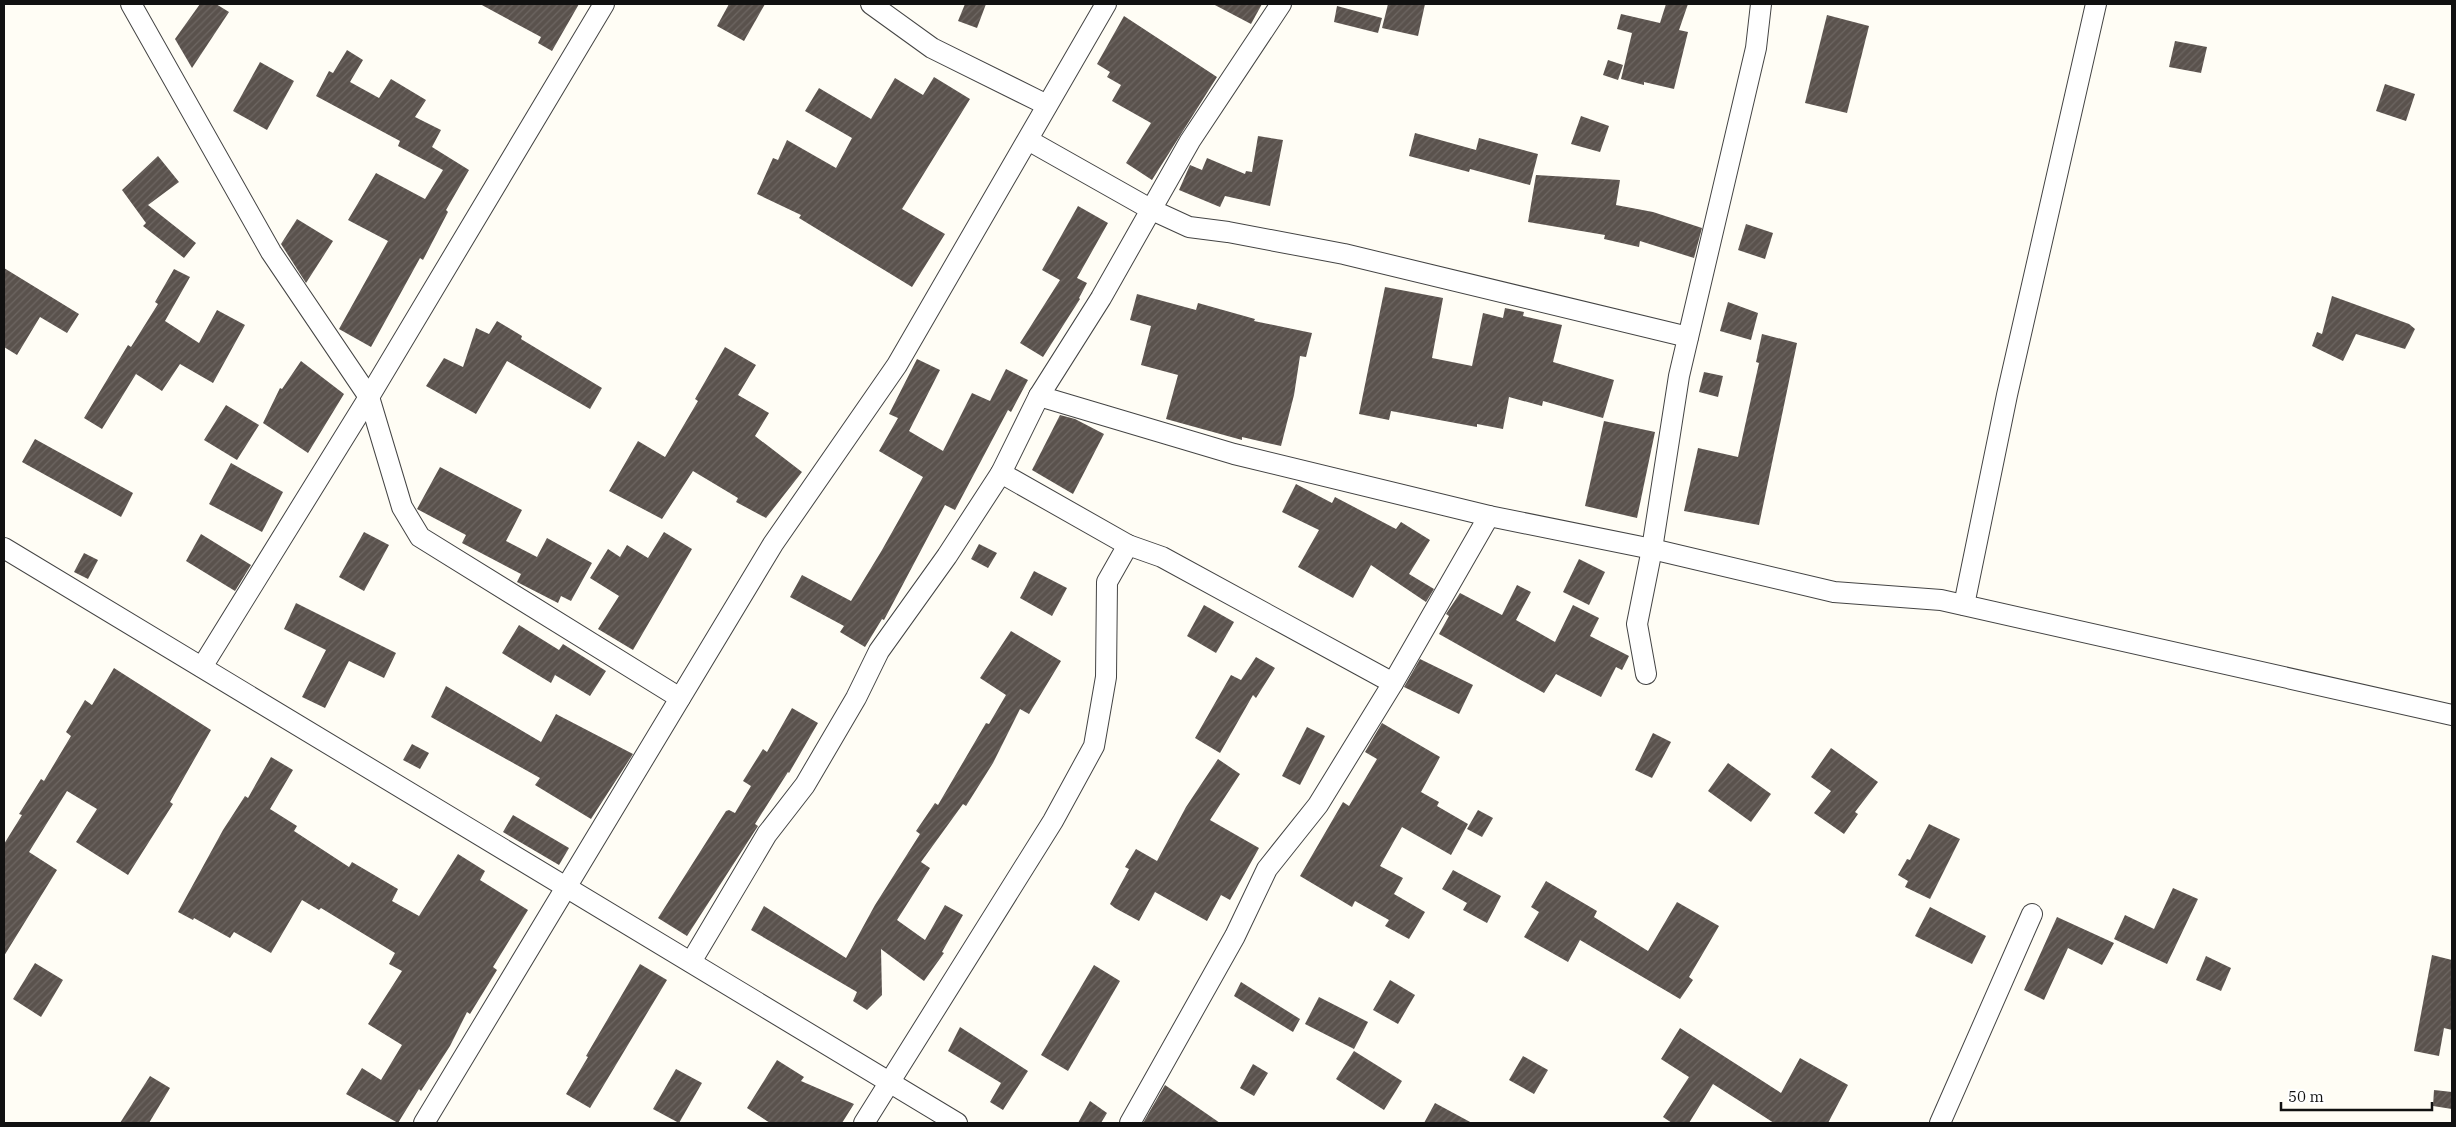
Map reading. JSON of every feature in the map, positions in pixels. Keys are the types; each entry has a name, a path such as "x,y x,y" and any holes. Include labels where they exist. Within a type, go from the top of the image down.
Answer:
{"street":[{"path":"131,4 271,252 369,397 402,507 420,538 680,698"},
{"path":"202,667 369,397 604,4"},
{"path":"871,4 932,48 1047,106"},
{"path":"424,1123 773,544 897,365 1106,4"},
{"path":"691,962 767,834 805,785 856,698 880,650 1001,473 1038,396 1101,298 1190,141 1281,4"},
{"path":"1646,674 1637,624 1652,549 1679,376 1754,58 1761,4"},
{"path":"1964,605 2008,395 2096,4"},
{"path":"1028,140 1152,210 1189,227 1344,254 1688,337"},
{"path":"1038,396 1234,454 1489,516 1652,549 1834,592 1941,600 2452,715"},
{"path":"1001,473 1128,545 1162,557 1393,683"},
{"path":"1130,1123 1235,936 1266,869 1318,805 1393,683 1489,516"},
{"path":"864,1123 1053,821 1094,746 1106,677 1107,582 1128,545"},
{"path":"4,548 957,1123"},
{"path":"1940,1123 2032,914"}],"building":[{"path":"200,4 216,4 229,12 192,68 175,39"},
{"path":"480,4 579,4 552,51 538,43 541,37"},
{"path":"729,4 765,4 744,41 717,26"},
{"path":"965,4 986,4 977,28 958,21"},
{"path":"1213,4 1262,4 1251,24"},
{"path":"1388,4 1425,4 1418,36 1382,28"},
{"path":"1666,4 1688,4 1679,30 1688,32 1674,89 1644,82 1644,85 1621,79 1632,33 1617,29 1621,14 1660,23"},
{"path":"1337,6 1382,18 1378,33 1334,22"},
{"path":"1827,15 1869,26 1847,113 1805,103"},
{"path":"1124,16 1217,77 1152,180 1126,163 1151,123 1112,101 1121,85 1107,77 1110,72 1097,64"},
{"path":"2175,41 2207,47 2201,73 2169,67"},
{"path":"347,50 363,60 350,82 379,98 391,79 426,100 415,117 441,130 432,147 469,170 446,210 448,212 423,260 420,258 371,347 339,329 388,241 348,220 376,173 425,199 443,170 398,146 400,141 316,96 329,71 333,73"},
{"path":"1608,60 1623,65 1618,80 1603,75"},
{"path":"260,62 294,81 267,130 233,111"},
{"path":"934,77 970,99 902,209 945,234 912,287 799,218 801,215 757,194 773,158 778,160 787,140 836,168 852,138 805,111 819,88 871,119 895,78 923,95"},
{"path":"2385,84 2415,94 2406,121 2376,111"},
{"path":"1581,116 1609,126 1600,152 1571,144"},
{"path":"1415,133 1476,150 1479,138 1538,154 1530,185 1470,169 1469,172 1409,156"},
{"path":"1258,136 1283,140 1270,206 1225,196 1220,207 1179,190 1190,165 1202,170 1207,158 1245,174 1246,171 1252,172"},
{"path":"158,156 179,182 148,205 196,243 184,258 143,226 146,223 122,190"},
{"path":"1536,175 1620,180 1616,205 1653,212 1702,228 1694,258 1640,241 1639,247 1604,239 1605,235 1528,222"},
{"path":"1078,206 1108,223 1077,278 1087,283 1080,299 1043,357 1020,343 1060,280 1042,270"},
{"path":"297,219 333,241 306,283 281,244"},
{"path":"1746,224 1773,233 1765,259 1738,250"},
{"path":"4,268 79,314 67,333 40,317 17,355 4,347"},
{"path":"174,269 190,277 165,321 199,343 217,310 245,325 213,383 180,364 162,391 136,374 102,429 84,418 128,345 131,347 158,304 155,302"},
{"path":"1385,287 1443,298 1432,358 1472,366 1483,313 1503,318 1505,308 1524,312 1523,316 1562,325 1553,362 1614,380 1603,418 1543,401 1542,406 1509,397 1503,429 1477,424 1477,427 1391,411 1389,420 1359,414"},
{"path":"1137,294 1196,310 1198,303 1255,319 1254,321 1312,333 1306,357 1300,356 1294,395 1281,446 1242,437 1242,440 1166,419 1178,375 1141,365 1151,326 1130,320"},
{"path":"2332,296 2409,324 2415,329 2405,349 2356,334 2343,361 2312,346 2317,332 2322,334"},
{"path":"1728,302 1758,313 1751,340 1720,331"},
{"path":"497,321 522,336 521,339 602,388 590,409 507,361 476,414 426,386 444,358 463,367 476,328 489,334"},
{"path":"1762,334 1797,343 1759,525 1684,511 1698,448 1738,457 1759,363 1756,362"},
{"path":"725,347 756,365 738,395 769,413 755,436 802,472 766,518 736,502 738,498 693,471 662,519 609,491 638,441 665,457 698,401 695,399"},
{"path":"917,359 940,370 909,431 943,451 972,393 990,401 1006,369 1028,380 1011,412 1008,410 955,510 945,505 884,620 882,619 865,647 840,632 844,626 790,597 802,575 851,601 923,477 879,451 898,418 889,414"},
{"path":"301,361 344,394 308,453 263,423 280,388 282,389"},
{"path":"1704,372 1723,376 1718,397 1699,392"},
{"path":"226,405 259,425 237,460 204,440"},
{"path":"1060,415 1075,419 1104,434 1073,494 1032,470"},
{"path":"1604,421 1655,432 1637,518 1585,506"},
{"path":"35,439 133,493 121,517 22,462"},
{"path":"231,463 283,492 262,532 209,504"},
{"path":"440,467 522,510 506,541 537,557 547,538 592,563 571,601 561,596 558,603 517,582 521,574 462,543 466,535 417,509"},
{"path":"1296,484 1332,503 1335,497 1396,529 1401,522 1430,540 1409,574 1434,589 1426,602 1371,565 1353,598 1298,567 1319,530 1282,512"},
{"path":"364,532 389,545 364,591 339,577"},
{"path":"664,532 692,549 633,650 598,629 619,596 590,578 608,549 620,557 627,545 648,558"},
{"path":"201,534 251,565 235,591 186,561"},
{"path":"979,544 997,553 988,568 971,559"},
{"path":"84,553 98,560 88,579 74,572"},
{"path":"1579,559 1605,572 1589,605 1563,592"},
{"path":"1034,571 1067,588 1052,616 1020,598"},
{"path":"1517,585 1531,592 1516,620 1555,642 1573,605 1599,618 1590,636 1629,656 1622,670 1616,667 1601,697 1556,674 1544,693 1439,634 1449,616 1446,614 1460,593 1502,615"},
{"path":"296,603 396,653 384,678 349,661 325,708 302,697 326,650 284,629"},
{"path":"1204,605 1234,622 1216,653 1187,636"},
{"path":"519,625 559,650 563,644 606,671 590,696 555,675 551,683 502,653"},
{"path":"1011,631 1061,661 1029,714 1020,709 993,763 966,806 963,804 921,862 930,868 897,920 925,940 945,905 963,915 942,952 944,953 924,981 881,949 882,995 867,1010 853,1001 857,992 751,930 764,906 846,958 875,905 920,834 916,831 935,803 938,805 986,723 989,724 1006,695 980,678"},
{"path":"1256,657 1275,668 1256,698 1253,695 1220,753 1195,738 1231,675 1241,680"},
{"path":"1420,659 1473,685 1459,714 1404,687"},
{"path":"114,668 211,730 170,802 173,804 128,875 76,842 97,809 67,791 29,852 57,870 4,956 4,844 22,815 19,814 41,779 44,781 71,736 66,732 85,700 92,705"},
{"path":"446,686 541,742 556,714 633,754 591,819 535,785 540,778 431,717"},
{"path":"792,708 818,723 789,773 755,824 758,826 687,936 658,918 726,811 729,810 735,813 751,786 743,781 763,749 767,752"},
{"path":"1382,723 1440,757 1421,792 1439,802 1437,806 1468,824 1451,855 1402,827 1380,866 1403,878 1394,894 1425,912 1409,939 1385,926 1389,920 1355,901 1352,907 1300,876 1343,802 1349,806 1377,759 1365,752"},
{"path":"1307,727 1325,736 1300,785 1282,776"},
{"path":"1653,733 1671,742 1652,778 1635,770"},
{"path":"412,744 429,753 420,769 403,760"},
{"path":"1831,748 1878,782 1855,812 1858,814 1844,834 1814,813 1831,791 1811,777"},
{"path":"271,757 293,770 270,809 297,826 294,831 349,867 352,862 398,889 392,901 419,916 458,854 485,871 480,880 528,910 493,967 497,970 470,1014 467,1012 450,1046 421,1091 419,1089 398,1123 346,1094 362,1068 381,1080 402,1045 368,1024 402,971 389,964 395,953 321,908 319,910 302,900 271,953 234,932 230,938 194,918 193,920 178,912 223,830 245,796 248,798"},
{"path":"1218,759 1240,774 1210,820 1259,848 1230,900 1221,895 1207,921 1155,892 1139,921 1115,908 1110,904 1129,869 1125,867 1136,849 1157,861 1186,807"},
{"path":"1728,763 1771,794 1751,822 1708,791"},
{"path":"1478,810 1493,818 1482,837 1467,829"},
{"path":"513,815 569,848 559,865 503,832"},
{"path":"1929,824 1960,839 1930,899 1905,887 1908,881 1898,875 1907,859 1910,860"},
{"path":"1453,870 1501,896 1487,923 1463,910 1467,903 1442,889"},
{"path":"1546,881 1597,911 1594,917 1648,951 1677,902 1719,926 1689,977 1693,980 1680,999 1580,940 1568,962 1524,937 1539,912 1531,907"},
{"path":"2173,888 2198,899 2167,964 2114,939 2125,915 2154,929"},
{"path":"1930,907 1986,936 1972,964 1915,936"},
{"path":"2057,917 2114,943 2102,965 2068,948 2044,1000 2024,990"},
{"path":"2432,955 2452,960 2452,1030 2444,1028 2439,1056 2414,1051"},
{"path":"2206,956 2231,968 2221,991 2196,980"},
{"path":"35,963 63,980 41,1017 13,999"},
{"path":"640,964 667,980 590,1108 566,1094"},
{"path":"1094,965 1120,981 1068,1071 1041,1055"},
{"path":"1390,980 1415,995 1398,1024 1373,1010"},
{"path":"1241,982 1300,1019 1293,1032 1234,996"},
{"path":"1319,997 1368,1022 1354,1049 1305,1024"},
{"path":"960,1027 1028,1071 1003,1110 990,1102 1001,1083 948,1051"},
{"path":"1680,1028 1781,1093 1800,1058 1848,1085 1828,1123 1774,1123 1713,1084 1689,1123 1672,1123 1663,1117 1689,1077 1661,1059"},
{"path":"1354,1051 1402,1081 1384,1110 1336,1079"},
{"path":"1523,1056 1548,1070 1534,1094 1509,1080"},
{"path":"777,1060 804,1077 801,1081 854,1104 842,1123 770,1123 747,1108"},
{"path":"1253,1064 1268,1073 1254,1096 1240,1088"},
{"path":"676,1069 702,1083 679,1123 653,1109"},
{"path":"150,1076 170,1088 149,1123 120,1123"},
{"path":"1165,1085 1220,1123 1143,1123"},
{"path":"2434,1090 2452,1092 2452,1109 2433,1106"},
{"path":"1090,1101 1107,1113 1101,1123 1078,1123"},
{"path":"1435,1103 1472,1123 1424,1123"}]}
